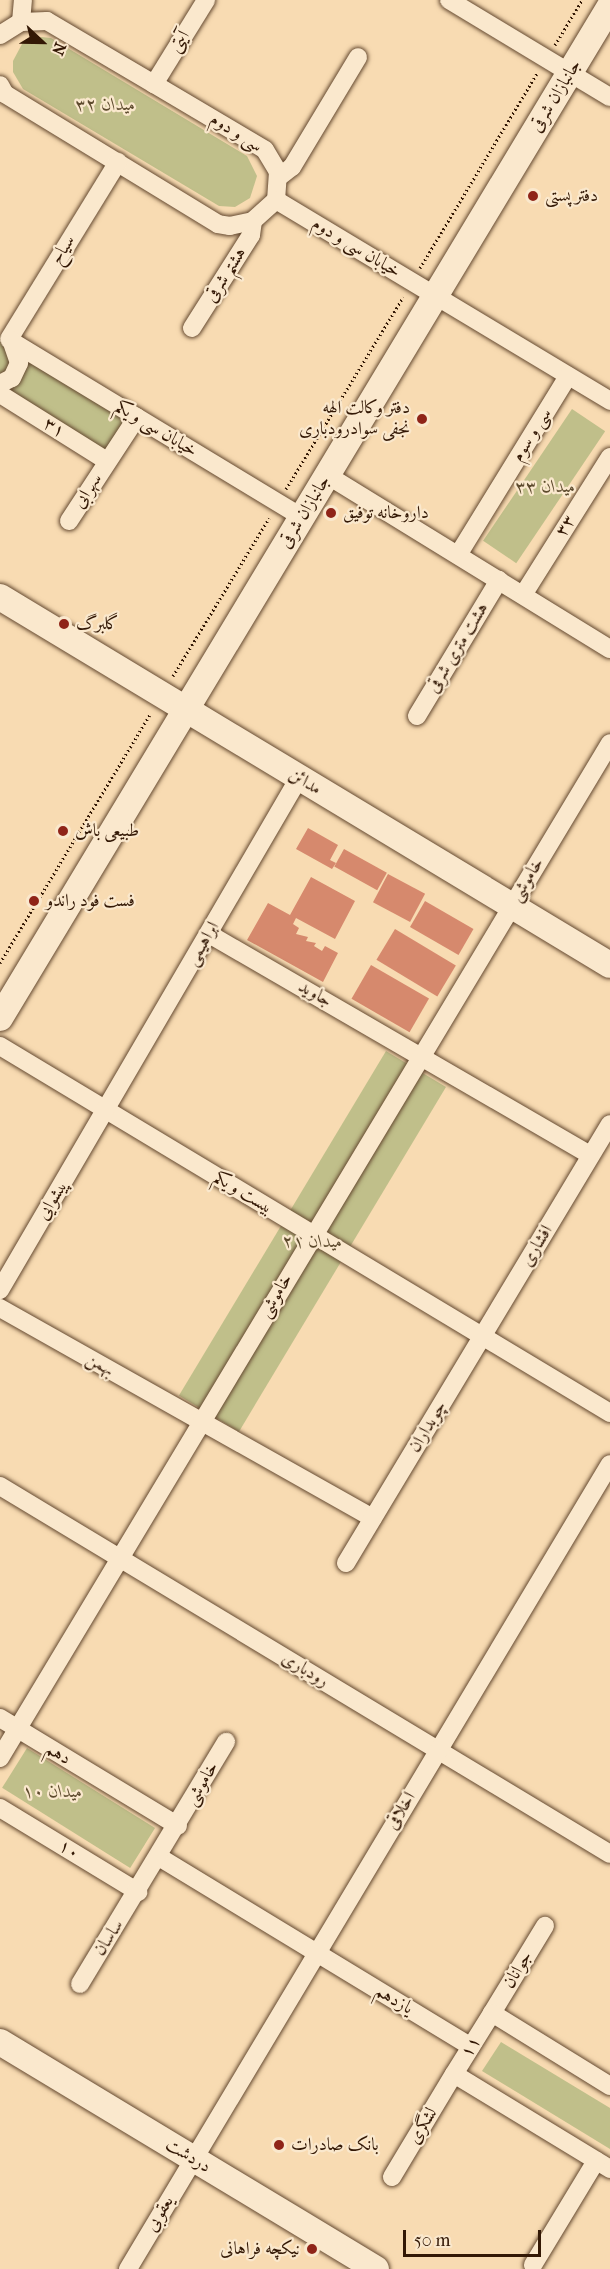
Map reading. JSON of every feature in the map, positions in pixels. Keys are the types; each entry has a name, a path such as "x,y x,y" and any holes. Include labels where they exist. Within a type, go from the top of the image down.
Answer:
{"main road":[{"name":"جانبازان شرقی","path":"0,1018 610,6"},
{"name":"مدائن","path":"0,597 610,965"},
{"name":"دردشت","path":"0,2042 376,2269"}],"street":[{"path":"0,35 21,22 24,0"},
{"name":"آیتی","path":"154,84 206,0"},
{"path":"449,0 610,96"},
{"name":"سی و دوم","path":"21,22 47,21 265,150 276,163 279,177"},
{"path":"0,85 5,94 218,224 242,225 253,221 276,200 279,177 292,167 358,57"},
{"name":"سیاح","path":"6,338 118,162"},
{"name":"خیابان سی و دوم","path":"276,200 435,296"},
{"name":"هشتم شرقی","path":"192,328 251,235 253,221"},
{"path":"435,296 568,376 608,396"},
{"path":"0,384 12,378 19,363 6,338"},
{"name":"خیابان سی و یکم","path":"6,338 302,517"},
{"name":"سی و سوم","path":"458,555 568,376"},
{"name":"۳۱","path":"0,394 107,461"},
{"path":"107,461 137,417"},
{"name":"۳۳","path":"523,595 610,457"},
{"name":"سهرابی","path":"69,521 107,461"},
{"path":"327,475 610,649"},
{"name":"هشت متری شرقی","path":"417,716 499,580"},
{"name":"خاموشی","path":"0,1758 610,743"},
{"name":"ابراهیمی","path":"107,1111 299,778"},
{"name":"جاوید","path":"209,934 422,1054"},
{"name":"بیست و یکم","path":"0,1046 610,1413"},
{"path":"422,1054 591,1155"},
{"name":"پیشوایی","path":"0,1290 107,1111"},
{"name":"افشاری","path":"482,1337 610,1124"},
{"name":"بهمن","path":"0,1308 200,1422"},
{"name":"چوبداران","path":"346,1563 482,1337"},
{"path":"200,1422 373,1518"},
{"name":"اخلاقی","path":"192,2158 610,1464"},
{"name":"رودباری","path":"0,1486 610,1854"},
{"name":"دهم","path":"0,1718 178,1826"},
{"name":"خاموشی","path":"159,1857 226,1742"},
{"name":"۱۰","path":"0,1808 138,1892"},
{"path":"159,1857 316,1953"},
{"name":"ساسان","path":"80,1984 159,1857"},
{"name":"جوانان","path":"492,2013 545,1926"},
{"name":"یازدهم","path":"316,1953 471,2047"},
{"path":"492,2013 610,2086"},
{"name":"۱۱","path":"492,2013 454,2074 603,2165"},
{"name":"لشگری","path":"392,2177 454,2074"},
{"name":"یعقوبی","path":"128,2269 192,2158"},
{"path":"533,2265 603,2165"}],"path":[{"path":"0,963 582,0"}],"green space":[{"name":"میدان ۳۲","path":"41,37 51,38 247,156 257,176 250,198 235,207 219,206 23,89 13,72 13,61 22,44"},
{"path":"0,335 129,418 107,454 0,393"},
{"name":"میدان ۳۳","path":"572,409 605,431 516,563 483,541"},
{"name":"میدان ۲۱","path":"386,1051 446,1087 239,1432 179,1396"},
{"name":"میدان ۱۰","path":"27,1748 155,1828 130,1868 2,1788"},
{"path":"501,2042 610,2108 610,2149 482,2071"}],"building":[{"path":"308,828 338,845 330,860 336,863 332,869 296,849"},
{"path":"344,849 387,873 377,890 334,866"},
{"path":"388,874 425,894 410,922 373,902"},
{"path":"311,877 355,901 335,939 296,918 293,924 299,928 296,934 308,937 306,941 316,943 314,946 322,951 325,946 338,953 323,982 247,940 268,903 290,915"},
{"path":"425,901 473,929 458,955 410,927"},
{"path":"395,929 456,966 437,996 376,960"},
{"path":"371,965 429,998 410,1032 351,999"}],"place":[{"name":"دفتر پستی","path":"533,196"},
{"name":"دفتر وکالت الهه نجفی سوادرودباری","path":"422,419"},
{"name":"داروخانه توفیق","path":"331,513"},
{"name":"گلبرگ","path":"64,624"},
{"name":"طبیعی باش","path":"63,831"},
{"name":"فست فود راندو","path":"34,901"},
{"name":"بانک صادرات","path":"279,2145"},
{"name":"نیکچه فراهانی","path":"312,2249"}]}
